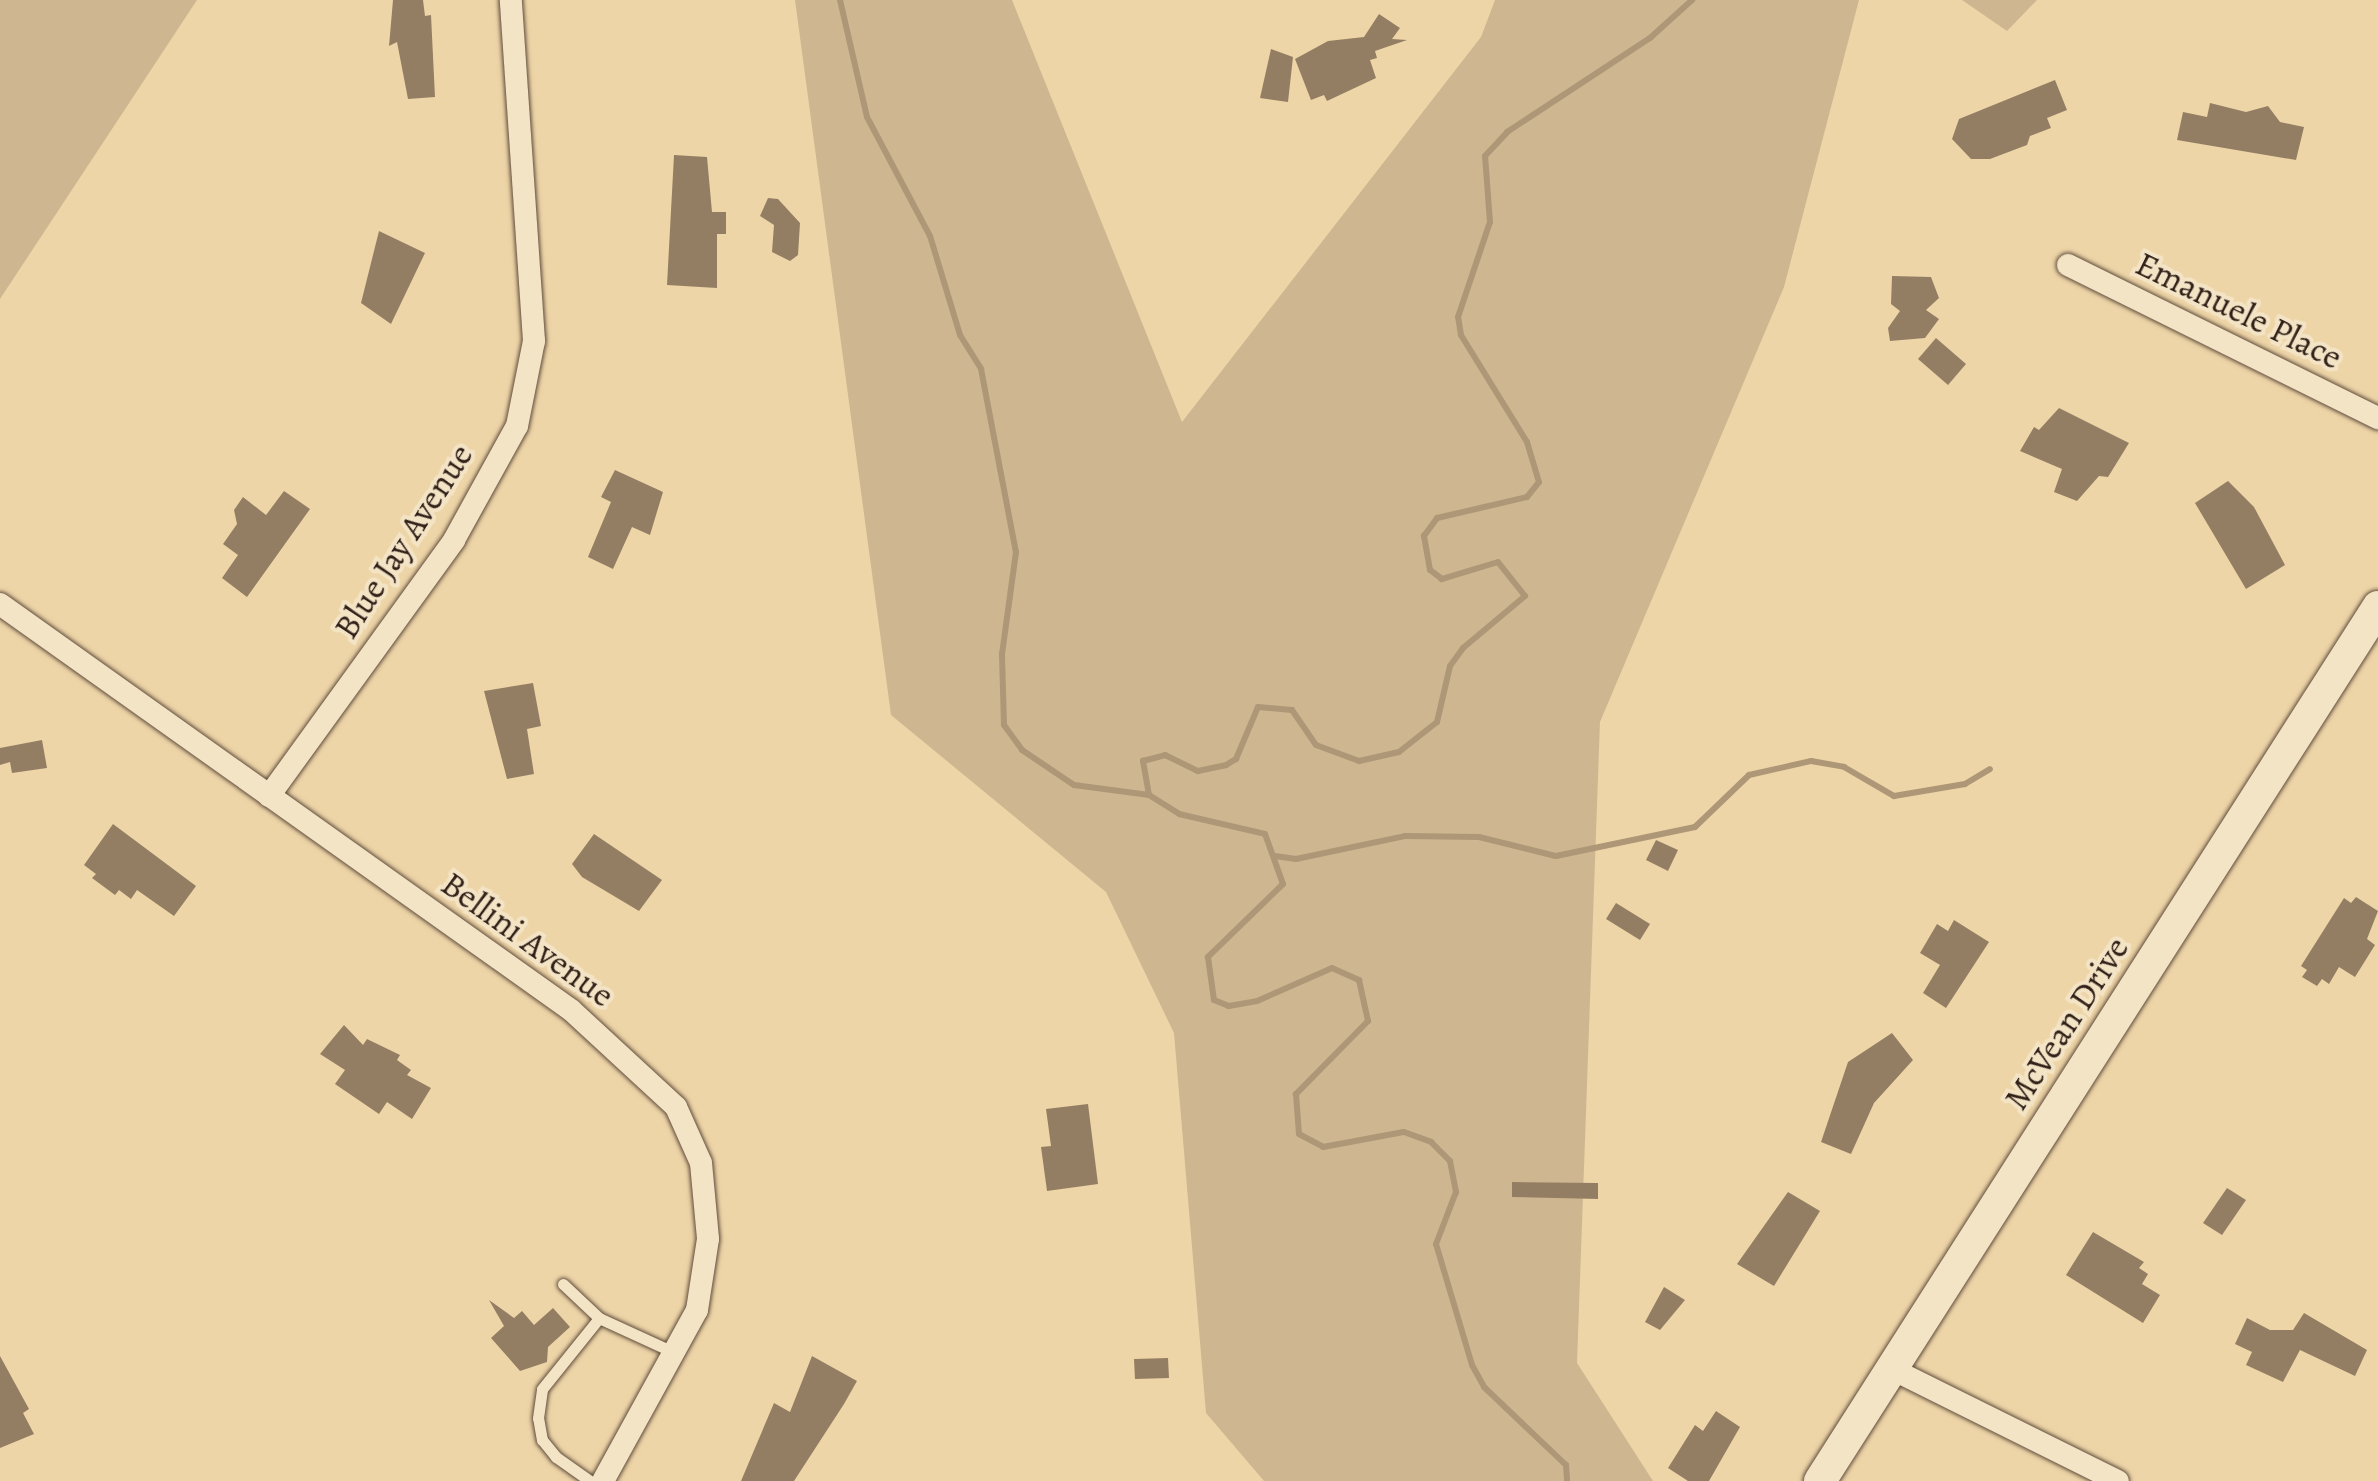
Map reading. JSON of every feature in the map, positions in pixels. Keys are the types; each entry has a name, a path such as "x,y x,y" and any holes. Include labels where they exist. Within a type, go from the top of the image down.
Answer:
{"main road":[{"name":"McVean Drive","path":"1820,1481 2378,607"}],"street":[{"name":"Blue Jay Avenue","path":"269,796 454,540 517,426 534,342 510,0"},
{"name":"Emanuele Place","path":"2068,264 2378,418"},
{"name":"Bellini Avenue","path":"0,604 571,1010 676,1107 701,1163 708,1240 697,1310 602,1481"},
{"path":"1892,1369 2118,1481"}],"lane":[{"path":"563,1284 599,1318 675,1353"},
{"path":"590,1481 556,1457 542,1440 538,1418 542,1389 599,1318"}],"shaded area":[{"path":"0,0 197,0 0,299"},
{"path":"795,0 1012,0 1182,422 1481,37 1495,0 1859,0 1784,287 1600,722 1577,1363 1653,1481 1264,1481 1206,1413 1174,1033 1106,892 891,715"},
{"path":"1962,0 2037,0 2007,31"}],"building":[{"path":"393,0 423,0 425,16 431,15 435,97 408,99 397,42 389,46"},
{"path":"1379,14 1400,28 1392,39 1407,40 1375,51 1377,58 1370,60 1376,78 1327,101 1324,95 1311,100 1295,59 1328,41 1364,37"},
{"path":"1271,49 1293,57 1288,102 1260,98"},
{"path":"2055,80 2067,110 2047,118 2051,128 2030,136 2027,145 1990,159 1971,159 1952,139 1959,119"},
{"path":"2210,103 2246,112 2268,106 2280,122 2304,127 2296,160 2177,140 2183,112 2207,117"},
{"path":"674,155 707,157 712,212 726,212 726,234 717,234 717,288 667,285"},
{"path":"768,198 778,199 800,223 798,255 790,261 772,252 774,225 760,216"},
{"path":"379,231 425,253 391,324 361,303"},
{"path":"1892,276 1931,277 1939,298 1926,310 1939,319 1925,338 1890,341 1888,328 1900,311 1891,304"},
{"path":"1936,338 1966,364 1948,385 1918,359"},
{"path":"2059,408 2129,443 2108,477 2099,476 2077,501 2054,492 2062,469 2020,451 2034,427 2039,430"},
{"path":"615,470 663,492 650,535 632,527 613,569 588,557 611,502 601,497"},
{"path":"2228,481 2254,507 2285,565 2246,589 2195,503"},
{"path":"284,491 310,509 247,597 222,578 238,555 223,544 237,524 234,510 243,497 266,515"},
{"path":"533,683 541,726 527,729 534,774 507,779 484,691"},
{"path":"42,740 47,768 12,773 10,762 0,765 0,748"},
{"path":"113,824 196,886 174,916 137,890 131,899 119,890 115,895 92,878 96,874 84,865"},
{"path":"594,834 662,880 639,911 582,877 572,864"},
{"path":"1656,840 1678,850 1668,871 1646,860"},
{"path":"2356,897 2378,911 2367,939 2375,945 2355,977 2339,967 2329,984 2322,979 2317,986 2302,977 2307,970 2301,966 2344,898 2351,903"},
{"path":"1616,903 1650,924 1640,940 1606,919"},
{"path":"1954,920 1989,942 1946,1008 1923,993 1940,965 1920,953 1937,924 1948,931"},
{"path":"344,1025 363,1045 367,1039 400,1055 397,1060 411,1070 407,1075 431,1088 412,1119 387,1102 379,1114 335,1084 345,1070 320,1054"},
{"path":"1892,1033 1913,1060 1874,1103 1851,1154 1821,1142 1848,1062"},
{"path":"1088,1104 1098,1184 1047,1191 1041,1147 1051,1146 1046,1109"},
{"path":"1512,1182 1598,1183 1598,1199 1512,1197"},
{"path":"2227,1188 2246,1200 2222,1235 2203,1223"},
{"path":"1788,1192 1820,1211 1774,1286 1737,1264"},
{"path":"2093,1232 2144,1262 2139,1268 2148,1274 2142,1284 2160,1295 2143,1323 2066,1275"},
{"path":"1664,1287 1685,1300 1660,1330 1645,1322"},
{"path":"489,1300 514,1318 522,1311 534,1325 553,1308 570,1327 548,1347 547,1362 520,1371 491,1338 504,1326"},
{"path":"2304,1313 2367,1350 2355,1376 2300,1350 2283,1382 2246,1365 2252,1352 2235,1344 2247,1318 2270,1330 2293,1330"},
{"path":"0,1356 29,1409 23,1413 34,1434 0,1448"},
{"path":"812,1356 857,1381 844,1404 794,1481 741,1481 774,1403 790,1412"},
{"path":"1168,1358 1169,1378 1135,1379 1134,1359"},
{"path":"1716,1411 1740,1427 1709,1481 1688,1481 1668,1468 1695,1425 1703,1431"}],"waterway":[{"path":"840,0 867,117 930,236 960,335 981,369 1016,552 1002,654 1004,725 1022,750 1074,785 1149,795 1179,814 1265,834 1283,884 1208,957 1214,1000 1229,1006 1257,1001 1332,968 1359,980 1368,1021 1296,1094 1299,1134 1323,1147 1404,1132 1431,1142 1450,1161 1456,1192 1436,1244 1472,1365 1484,1387 1566,1465 1567,1481"},
{"path":"1149,795 1143,761 1165,755 1198,771 1226,765 1236,759 1258,707 1292,710 1316,745 1359,761 1399,752 1437,722 1450,666 1463,648 1525,596 1498,562 1442,579 1430,570 1424,536 1437,518 1527,497 1539,482 1527,442 1461,335 1458,317 1490,222 1485,156 1507,132 1650,38 1692,0"},
{"path":"1275,856 1296,859 1405,836 1479,837 1556,856 1695,827 1749,775 1811,761 1844,767 1894,796 1965,784 1990,769"}]}
